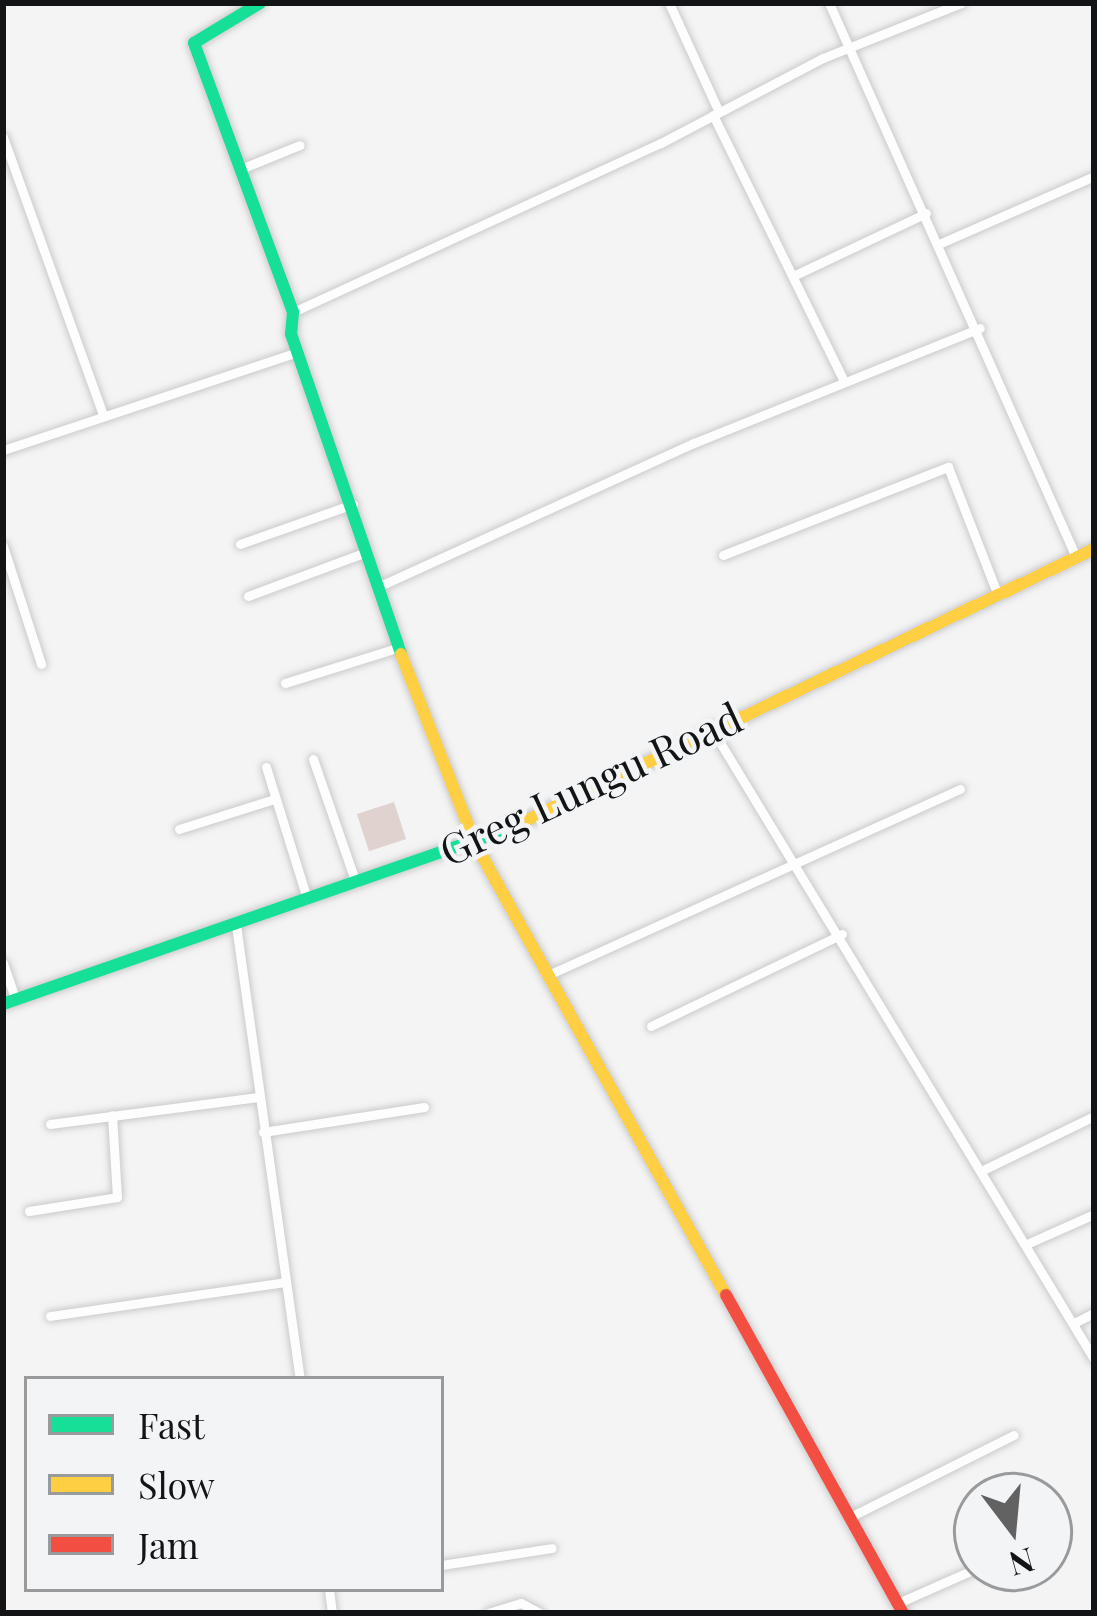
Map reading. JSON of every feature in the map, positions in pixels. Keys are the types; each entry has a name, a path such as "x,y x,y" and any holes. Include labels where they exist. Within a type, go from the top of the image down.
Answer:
{"street":[{"path":"260,3 194,37 293,312 297,352 400,647 476,845 901,1608 953,1581"},
{"path":"669,3 716,114 844,381"},
{"path":"829,3 980,328 1076,557"},
{"path":"293,312 851,49 961,3"},
{"path":"3,137 104,415"},
{"path":"243,168 300,145"},
{"path":"941,243 1094,176"},
{"path":"793,276 926,213"},
{"path":"382,585 844,381 980,328"},
{"path":"3,450 297,352"},
{"path":"723,555 948,467 997,592"},
{"path":"240,544 353,504"},
{"path":"3,546 41,664"},
{"name":"Greg Lungu Road","path":"9,1002 476,845 710,726 1094,549"},
{"path":"248,596 370,551"},
{"path":"285,683 400,647"},
{"path":"710,726 985,1169 1094,1359"},
{"path":"313,759 356,883"},
{"path":"266,766 307,899"},
{"path":"548,975 960,789"},
{"path":"179,829 274,799"},
{"path":"236,925 300,1376"},
{"path":"651,1026 842,934"},
{"path":"3,964 9,1002"},
{"path":"50,1124 258,1096"},
{"path":"263,1132 424,1107"},
{"path":"29,1211 116,1197 112,1115"},
{"path":"985,1169 1094,1116"},
{"path":"1029,1243 1094,1214"},
{"path":"50,1316 286,1282"},
{"path":"1074,1323 1094,1313"},
{"path":"850,1517 1014,1435"},
{"path":"444,1565 551,1548"},
{"path":"488,1613 521,1603 540,1613"}],"building":[{"path":"394,802 406,839 369,851 357,814"}],"traffic: fast":[{"path":"260,3 194,43 293,312 291,334 401,654"},
{"path":"3,1004 513,827"}],"traffic: slow":[{"path":"513,827 1094,549"},
{"path":"401,654 476,845 726,1295"}],"traffic: jam":[{"path":"726,1295 903,1613"}]}
